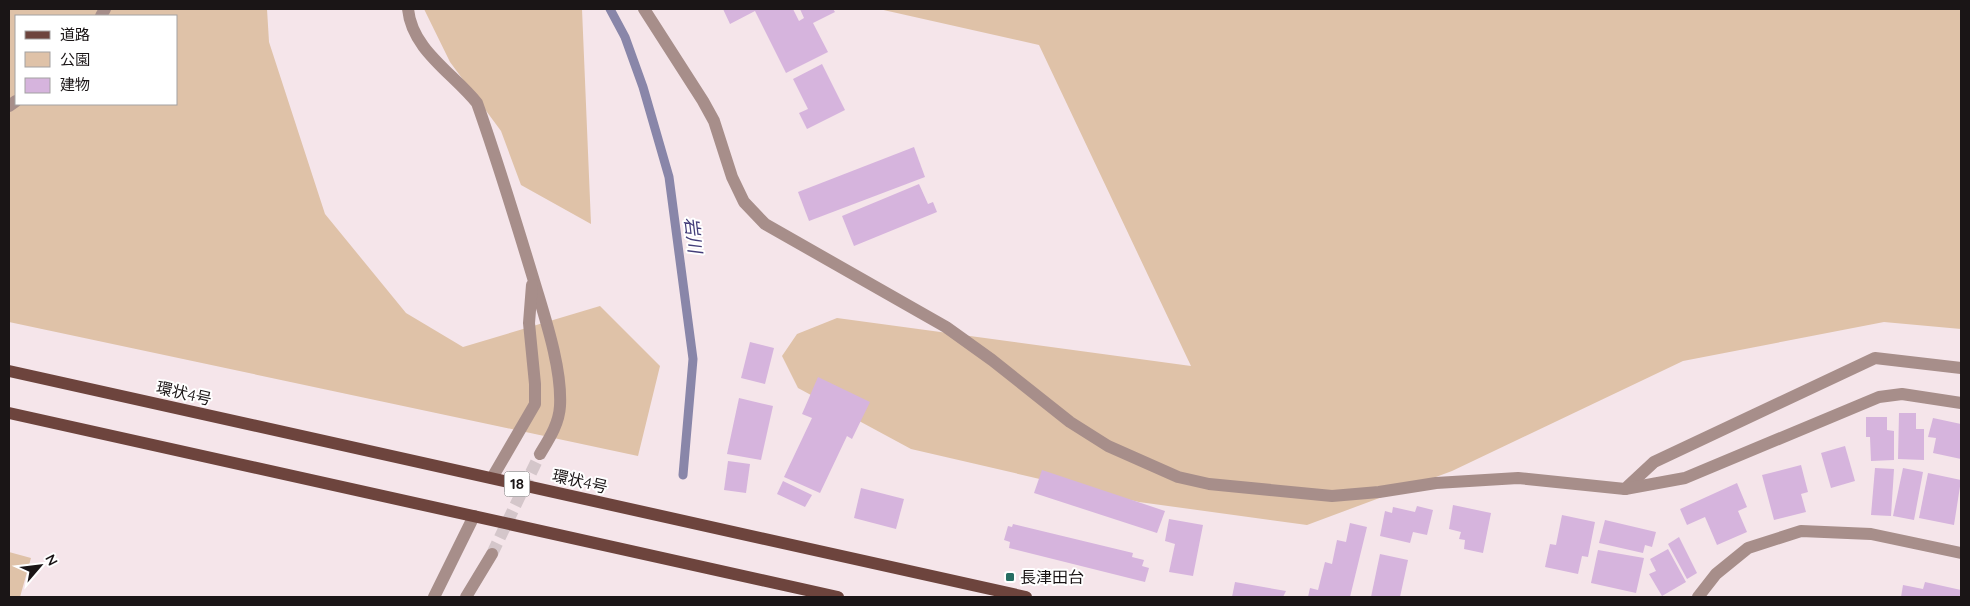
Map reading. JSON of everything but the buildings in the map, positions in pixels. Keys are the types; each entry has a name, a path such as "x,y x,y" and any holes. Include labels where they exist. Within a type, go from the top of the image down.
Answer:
{"main road":[{"name":"環状4号","path":"9,370 1026,597"},
{"path":"9,413 838,597"}],"street":[{"path":"408,9 416,36 428,52 477,103 533,276 552,348 560,404 555,427 540,454"},
{"path":"644,9 714,121 732,176 744,202 765,224 946,327 1070,422 1108,446 1178,477 1209,484 1332,496 1379,492 1436,483 1518,478 1625,489 1685,478 1880,397 1902,394 1961,403"},
{"path":"492,478 535,404 529,323 533,276"},
{"path":"1625,489 1654,462 1875,358 1961,368"},
{"path":"434,597 474,516"},
{"path":"1698,597 1716,574 1748,548 1801,531 1871,534 1961,553"},
{"path":"466,597 492,554"}],"green space":[{"path":"9,9 267,9 269,42 325,214 406,313 463,347 600,306 660,366 638,456 9,322"},
{"path":"424,9 582,9 591,224 521,185 501,131 450,62"},
{"path":"879,9 1961,9 1961,329 1884,322 1683,361 1452,471 1307,525 1139,502 911,449 798,388 782,356 797,334 837,318 1191,366 1039,45"},
{"path":"9,552 31,558 20,597 9,597"}],"waterway":[{"name":"岩川","path":"610,9 625,37 643,87 669,177 693,359 683,475"}],"tunnel":[{"path":"492,554 540,454"}],"place":[{"name":"長津田台","path":"1010,577"}]}
